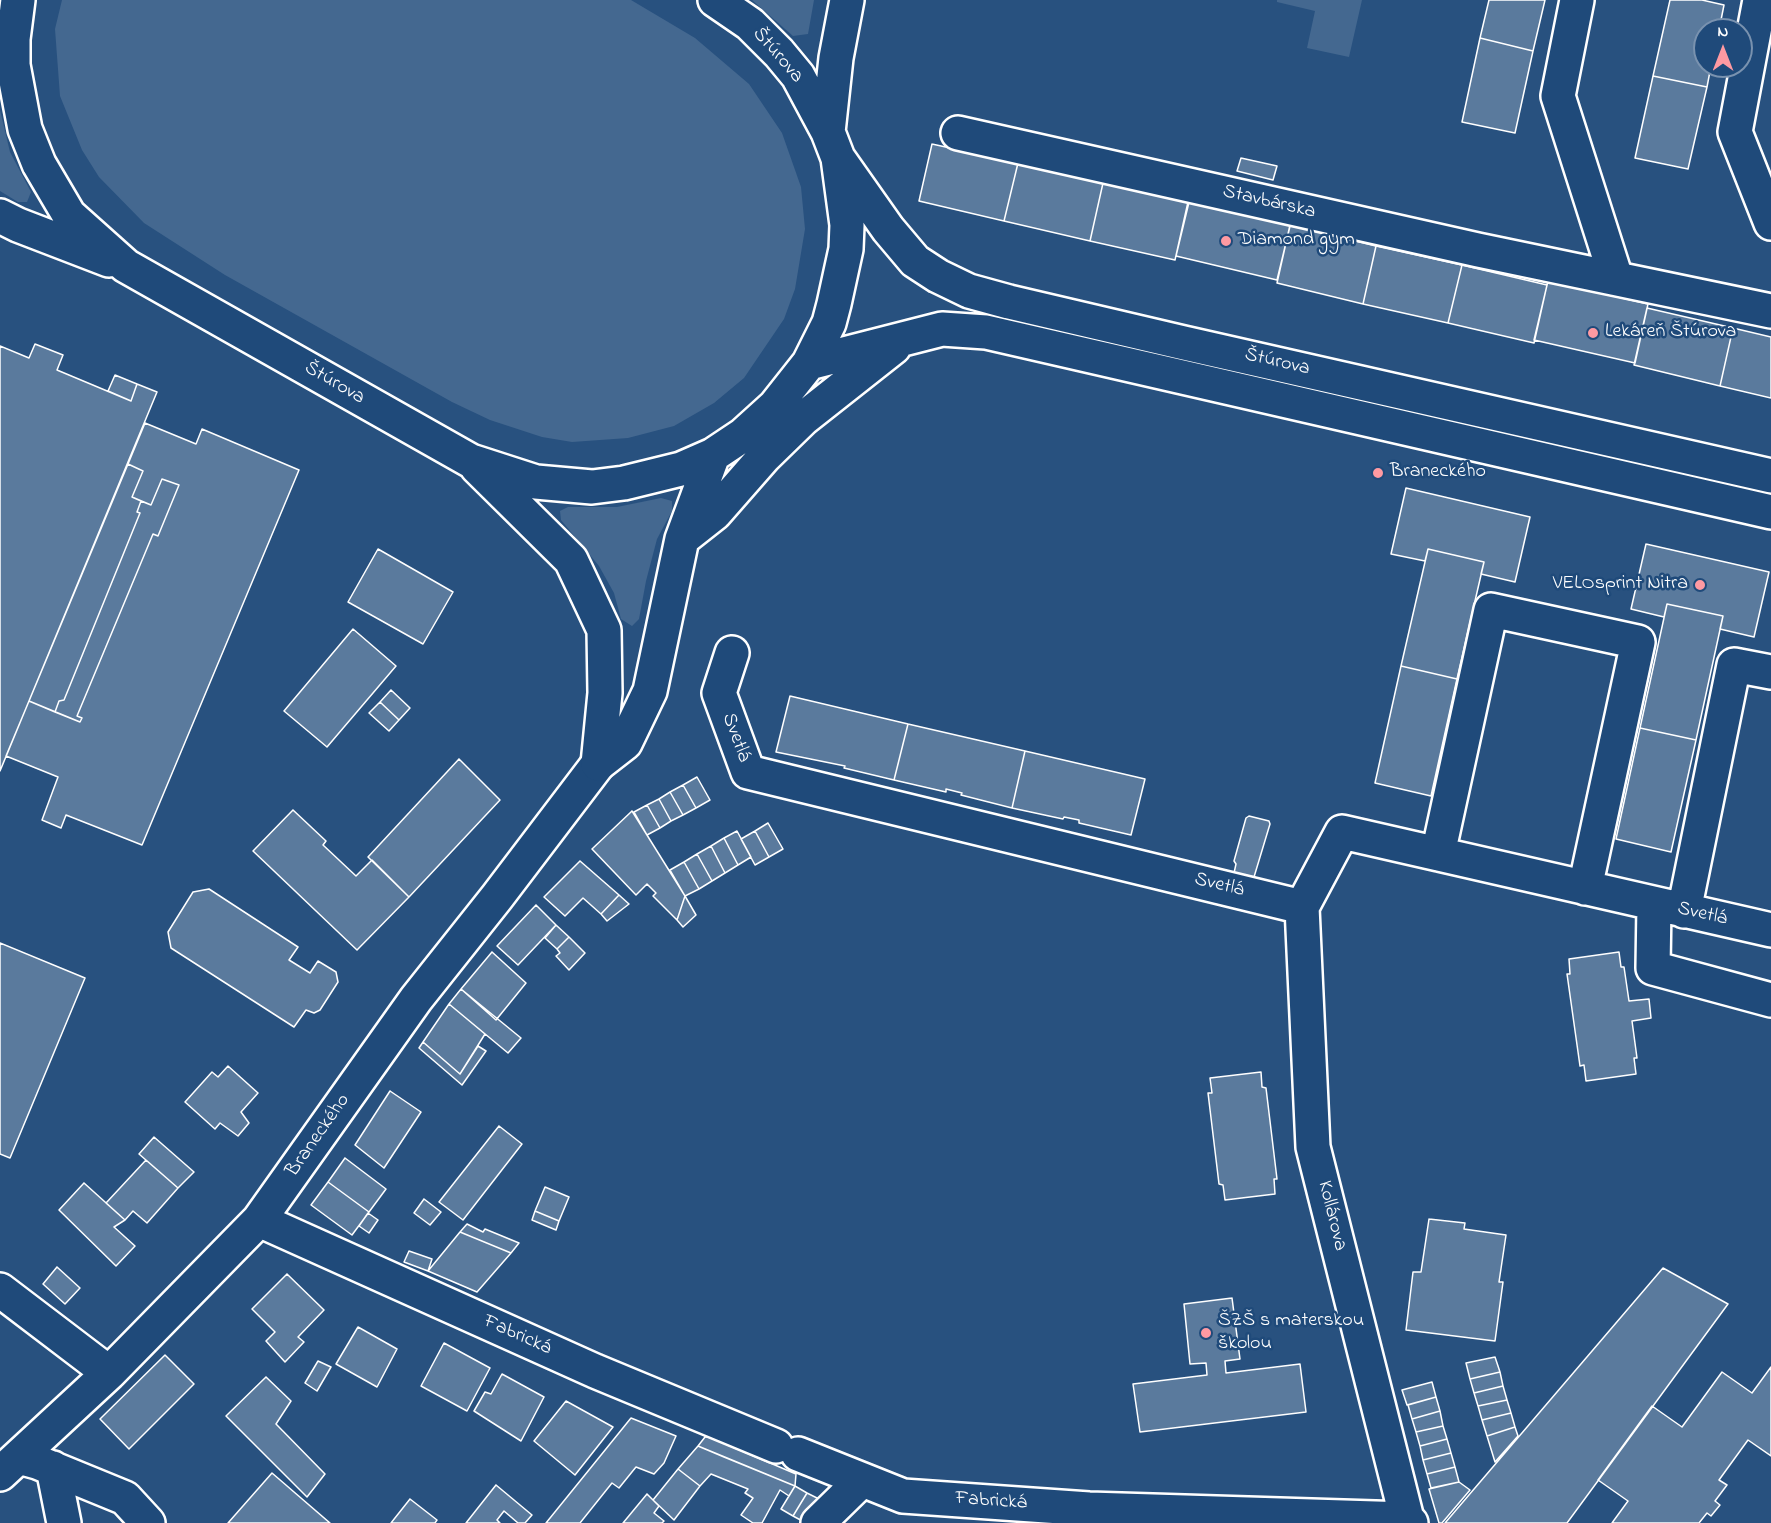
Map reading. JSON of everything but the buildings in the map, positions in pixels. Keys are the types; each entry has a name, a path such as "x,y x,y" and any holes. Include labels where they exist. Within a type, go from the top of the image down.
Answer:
{"street":[{"name":"Štúrova","path":"18,0 13,39 13,65 25,129 39,164 69,214 126,266 471,462 536,482 592,487 651,478 681,470 713,455 742,435 775,406 809,363 829,323 846,249 845,209 833,145"},
{"name":"Štúrova","path":"716,0 750,24 798,76 833,145 888,229 915,261 938,276 969,291 1184,343 1771,476"},
{"path":"833,145 836,58 847,0"},
{"path":"1577,0 1558,96 1616,278"},
{"path":"1760,0 1736,132 1771,223"},
{"name":"Stavbárska","path":"958,133 1478,250 1771,311"},
{"path":"0,216 126,266"},
{"name":"Štúrova","path":"809,363 942,329 986,332 1771,512"},
{"path":"682,539 715,513 764,457 804,418 902,340"},
{"name":"Braneckého","path":"9,1465 109,1373 259,1220 416,999 598,764 625,743 650,691 682,539 713,455"},
{"path":"471,462 571,560 604,630 605,693 598,764"},
{"path":"1438,854 1491,610 1638,642 1585,888"},
{"name":"Svetlá","path":"732,653 719,693 747,772 1302,907 1342,832 1771,930"},
{"path":"1771,672 1734,665 1653,968 1771,1000"},
{"name":"Kollárova","path":"1302,907 1313,1147 1409,1521"},
{"name":"Fabrická","path":"259,1220 595,1371 903,1496 1031,1514 1089,1509 1409,1521"},
{"path":"0,1290 109,1373"},
{"path":"9,1465 53,1468 125,1498 148,1523"},
{"path":"53,1468 64,1523"},
{"path":"818,1523 862,1480"}],"shaded area":[{"path":"62,0 631,0 695,38 749,84 782,133 801,187 805,229 795,289 784,319 744,378 714,403 674,426 628,438 572,442 542,437 490,420 452,402 225,275 144,223 99,177 82,150 60,96 55,29"},
{"path":"752,0 814,0 808,34 793,36"},
{"path":"1277,0 1362,0 1349,57 1307,48 1315,11 1277,2"},
{"path":"0,110 10,152 31,192 27,202 18,202 0,191"},
{"path":"661,498 672,501 672,511 657,539 639,619 632,626 621,619 614,593 599,566 561,520 560,511 568,507 617,507"}],"place":[{"name":"Diamond gym","path":"1226,241"},
{"name":"Lekáreň Štúrova","path":"1593,333"},
{"name":"Braneckého","path":"1378,473"},
{"name":"VELOsprint Nitra","path":"1700,585"},
{"name":"ŠZŠ s materskou školou","path":"1206,1333"}]}
